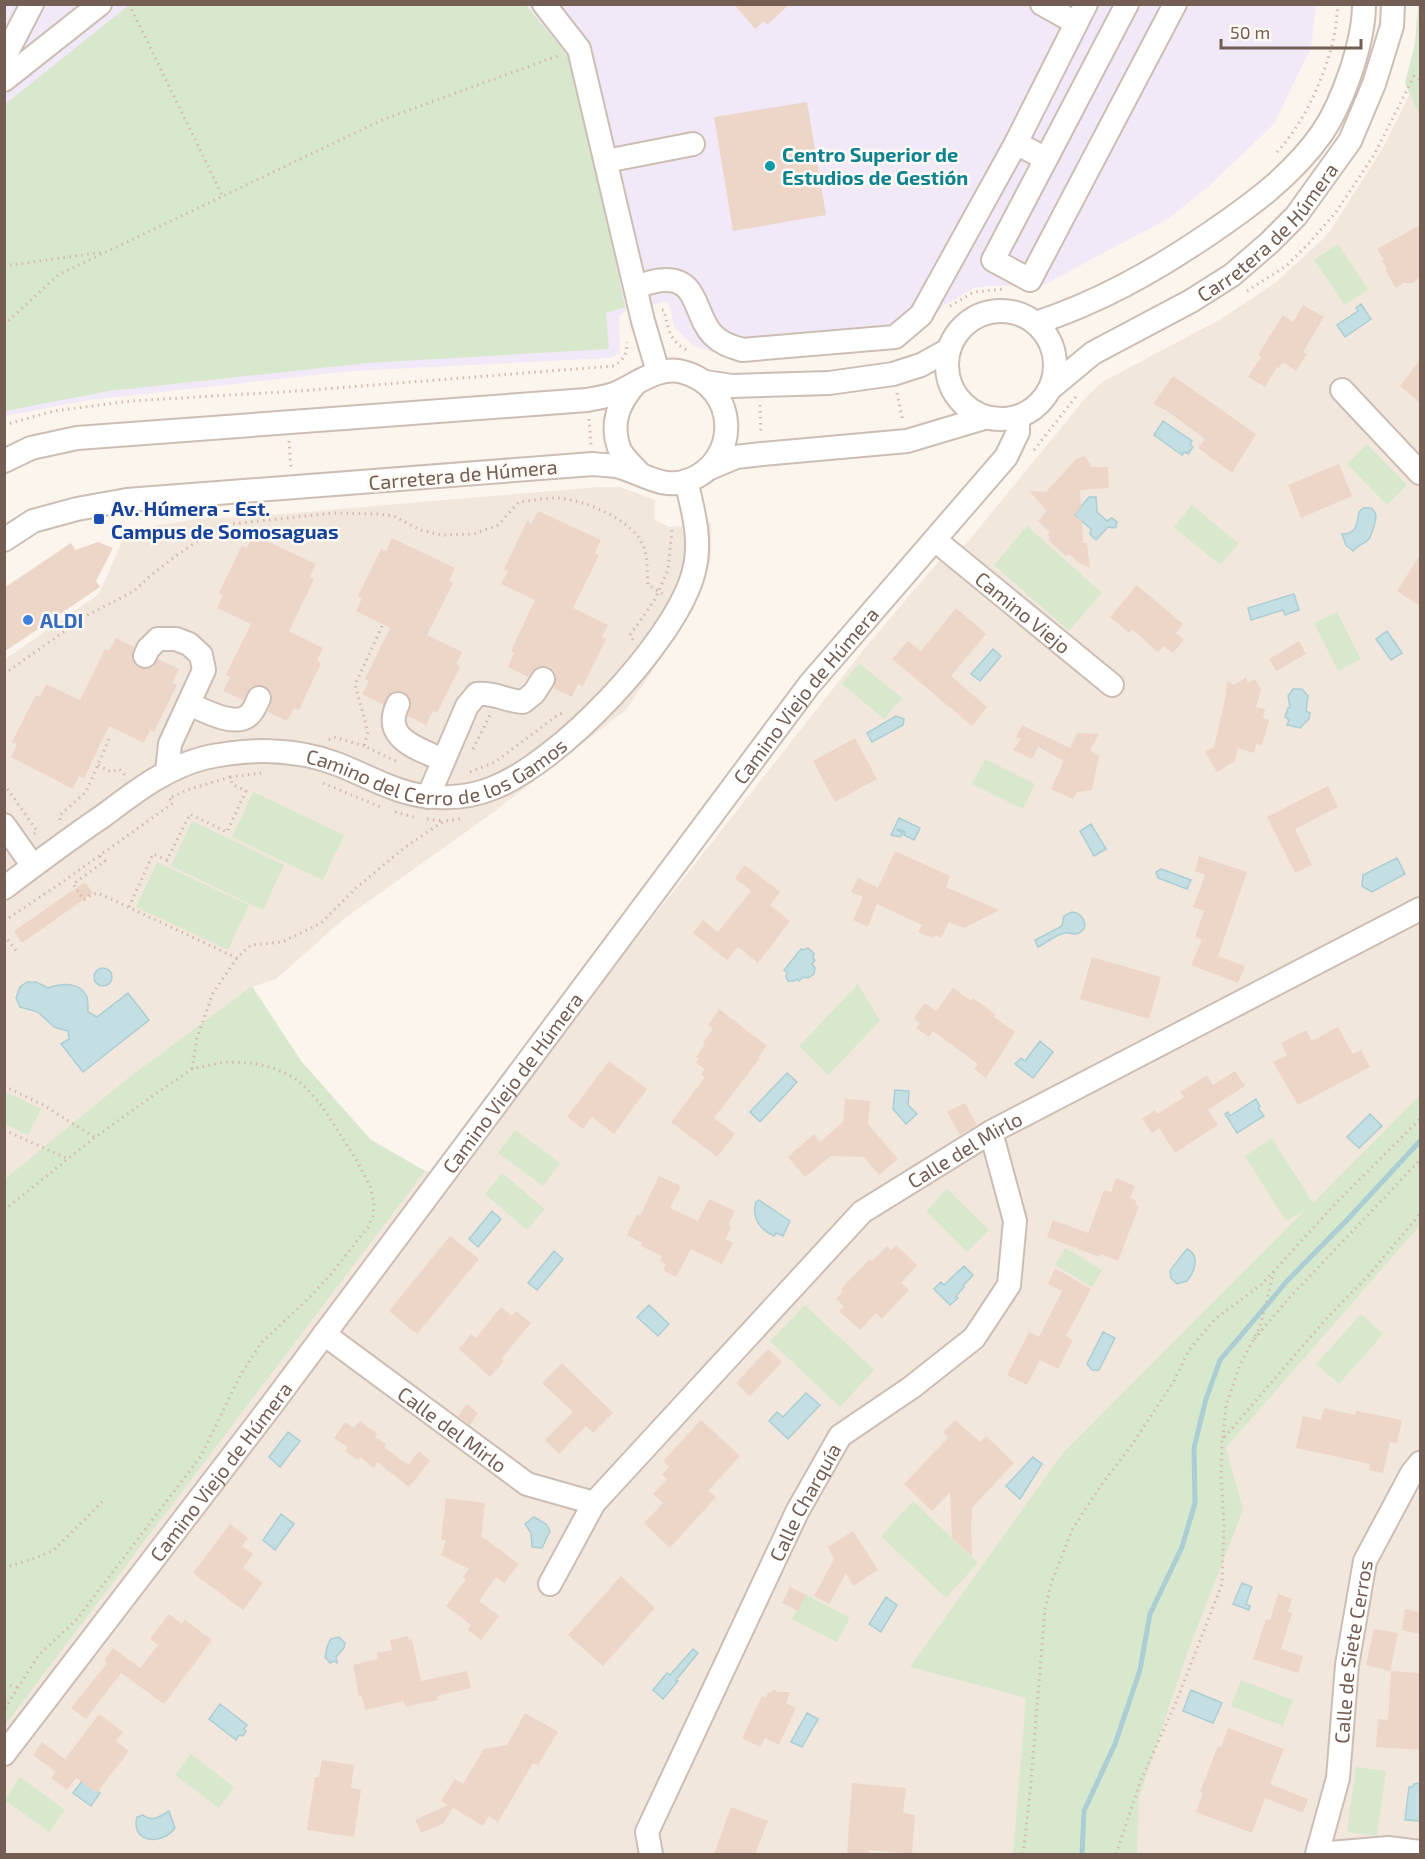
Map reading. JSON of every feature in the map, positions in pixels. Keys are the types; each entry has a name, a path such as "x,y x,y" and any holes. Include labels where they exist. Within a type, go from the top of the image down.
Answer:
{"street":[{"path":"4,57 32,4"},
{"path":"62,34 78,4"},
{"path":"4,80 100,4"},
{"path":"544,4 579,49 658,372"},
{"path":"636,287 663,280 681,282 693,294 699,314 712,334 723,344 742,350 895,337 921,315 1016,143 1081,14 1042,4"},
{"path":"1127,4 993,260 1030,280 1175,4"},
{"name":"Carretera de Húmera","path":"1036,323 1073,311 1157,269 1240,214 1283,178 1322,132 1348,80 1364,23 1364,4"},
{"name":"Carretera de Húmera","path":"1052,387 1093,353 1191,301 1232,275 1296,216 1350,141 1374,84 1392,26 1393,4"},
{"path":"1016,143 1046,159"},
{"path":"606,161 693,144"},
{"path":"992,311 1012,311 1036,323 1046,334 1053,349 1056,370 1052,387 1037,407 1018,418 999,421 984,418 955,397 946,374 948,350 957,333 974,318 992,311"},
{"path":"4,461 32,448 77,438 587,400 613,394 658,372 682,372 705,382 732,386 828,384 892,374 921,365 948,350"},
{"path":"637,382 623,398 615,422 619,450 640,475 667,483 686,481 736,458 907,441 984,418"},
{"path":"705,382 720,399 727,423 723,448 710,468"},
{"path":"1342,390 1420,473"},
{"name":"Camino Viejo de Húmera","path":"4,1754 324,1334 809,685 1006,457 1018,432 1018,418"},
{"name":"Carretera de Húmera","path":"4,540 33,521 117,501 593,464 616,466 640,475"},
{"name":"Camino del Cerro de los Gamos","path":"5,886 161,775 202,758 242,752 282,752 321,758 408,795 428,797 464,796 494,788 532,767 599,711 654,646 679,605 692,578 699,544 686,481"},
{"name":"Camino Viejo","path":"935,540 1112,685"},
{"path":"145,656 148,649 158,639 176,639 189,644 201,656 204,670 170,744 161,775"},
{"path":"428,797 467,706 477,694 488,692 510,701 523,702 534,693 543,680"},
{"path":"189,704 223,718 238,720 247,718 254,710 259,698"},
{"path":"398,704 394,713 393,726 398,735 407,743 443,760"},
{"path":"4,825 33,866"},
{"name":"Calle del Mirlo","path":"550,1584 594,1503 862,1212 991,1132 1420,909"},
{"name":"Calle Charquía","path":"651,1854 647,1832 797,1512 840,1436 912,1387 974,1338 1009,1285 1015,1221 991,1132"},
{"name":"Calle del Mirlo","path":"324,1334 527,1484 594,1503"},
{"name":"Calle de Siete Cerros","path":"1318,1854 1338,1778 1347,1665 1365,1561 1420,1463"},
{"path":"1318,1854 1388,1848 1420,1852"}],"path":[{"path":"129,4 223,197"},
{"path":"1273,156 1306,112 1334,36 1338,4"},
{"path":"4,325 58,275 382,120 579,49"},
{"path":"4,266 108,252"},
{"path":"948,308 974,292 1009,290"},
{"path":"642,313 664,310 670,334 677,345 698,354"},
{"path":"4,425 54,411 132,401 298,391 613,366 621,362 626,355 627,337"},
{"path":"892,374 907,441"},
{"path":"760,386 762,454"},
{"path":"1029,456 1082,390"},
{"path":"587,400 593,464"},
{"path":"287,421 293,488"},
{"path":"4,674 86,616 134,591 177,555 222,525 334,513 394,516 420,530 442,535 474,534 498,525 519,502 556,498 585,504 601,510 628,526 644,547 648,585 679,605"},
{"path":"637,648 630,635 654,601 668,570 672,530 696,529"},
{"path":"470,755 490,713"},
{"path":"394,812 444,822 466,818 459,777 495,762 559,714 569,713"},
{"path":"61,827 60,815 86,792 110,737"},
{"path":"98,765 111,772 119,769 128,778"},
{"path":"170,798 187,790 230,777 270,772"},
{"path":"4,921 173,803 161,775"},
{"path":"129,907 153,854 167,860 190,814 227,832 246,791 232,784 230,777"},
{"path":"316,780 384,808"},
{"path":"4,784 37,831 33,835"},
{"path":"192,1069 196,1038 213,993 237,958 251,945 282,942 321,923 356,888 404,848 444,822"},
{"path":"100,856 105,861 73,884 84,900 98,893 237,958"},
{"path":"4,935 18,953"},
{"path":"4,1210 6,1205 94,1138 192,1069 224,1062 253,1063 273,1068 293,1077 322,1106 357,1161 370,1186 374,1203 373,1216 368,1227 331,1274 261,1343 240,1376 201,1456 90,1603 38,1656 4,1710"},
{"path":"4,1086 45,1106 94,1138"},
{"path":"1023,1854 1045,1609 1052,1581 1073,1528 1174,1381 1189,1350 1215,1319 1262,1284 1336,1203 1420,1119"},
{"path":"4,1130 68,1159"},
{"path":"1254,1338 1420,1160"},
{"path":"1222,1440 1326,1319 1367,1277 1420,1215"},
{"path":"1116,1854 1141,1780 1177,1700 1222,1584 1222,1440 1226,1405 1240,1365 1260,1327 1274,1270"},
{"path":"4,1569 54,1550 104,1500"},
{"path":"4,1684 18,1687"}],"shaded area":[{"path":"5,5 1316,5 1311,48 1274,124 1210,185 1169,218 1042,286 974,288 943,306 905,345 728,358 693,345 675,328 668,301 625,311 619,316 620,353 610,358 351,371 89,400 5,416"},
{"path":"1410,93 1420,117 1420,1854 5,1854 4,660 99,594 127,530 205,518 247,517 598,487 620,487 655,500 654,519 669,527 711,522 711,560 693,610 626,710 487,817 345,918 276,979 252,987 301,1061 371,1140 425,1171 453,1171 865,648 938,562 966,544 1088,395 1104,381 1219,320 1274,284 1323,239 1383,148"}],"green space":[{"path":"129,5 526,5 560,46 576,70 625,307 606,313 609,349 368,363 109,391 5,411 4,105"},
{"path":"1418,5 1420,5 1420,117 1405,83 1415,44"},
{"path":"1338,244 1368,289 1345,305 1314,260"},
{"path":"1367,444 1407,485 1387,505 1347,464"},
{"path":"1192,505 1239,544 1220,565 1174,527"},
{"path":"1027,526 1102,593 1069,631 994,565"},
{"path":"1337,612 1361,659 1338,671 1314,623"},
{"path":"859,663 902,698 884,719 842,684"},
{"path":"985,759 1035,784 1023,809 972,784"},
{"path":"253,792 344,835 323,880 232,837"},
{"path":"192,821 284,865 263,910 171,866"},
{"path":"157,862 249,905 228,950 136,907"},
{"path":"858,984 880,1021 828,1075 799,1046"},
{"path":"252,986 301,1061 371,1140 425,1171 5,1725 5,1179 127,1079"},
{"path":"5,1092 41,1109 28,1135 5,1124"},
{"path":"1420,1095 1420,1225 1226,1448 1243,1510 1186,1656 1139,1798 1137,1854 1013,1854 1026,1698 910,1667 1062,1454 1304,1211 1286,1221 1245,1156 1272,1138 1313,1203"},
{"path":"515,1130 560,1163 543,1186 498,1153"},
{"path":"502,1173 545,1209 527,1230 485,1194"},
{"path":"947,1189 989,1230 967,1252 926,1211"},
{"path":"1065,1248 1102,1270 1092,1287 1055,1265"},
{"path":"805,1305 874,1370 840,1407 770,1341"},
{"path":"1361,1314 1383,1334 1339,1384 1316,1364"},
{"path":"913,1501 978,1563 946,1598 881,1536"},
{"path":"805,1594 850,1618 837,1642 792,1619"},
{"path":"1241,1680 1293,1700 1283,1726 1231,1706"},
{"path":"191,1754 234,1787 219,1808 175,1775"},
{"path":"1356,1767 1386,1771 1377,1836 1347,1832"},
{"path":"20,1777 65,1810 49,1832 5,1800"}],"water":[{"path":"1361,304 1371,319 1345,337 1337,325 1358,311 1356,308"},
{"path":"1163,421 1192,441 1190,444 1193,447 1188,454 1184,452 1182,455 1154,435"},
{"path":"1089,497 1096,497 1097,512 1107,521 1112,518 1117,522 1116,527 1108,527 1096,540 1090,534 1091,529 1074,515"},
{"path":"1363,508 1371,508 1374,511 1375,521 1369,539 1353,551 1346,545 1342,534 1353,530 1357,524 1359,512"},
{"path":"1294,594 1299,610 1285,615 1283,610 1251,620 1248,608"},
{"path":"1387,631 1402,653 1391,660 1376,639"},
{"path":"993,649 1001,656 980,681 971,674"},
{"path":"1293,689 1302,689 1308,696 1306,711 1310,713 1309,719 1300,728 1287,725 1289,720 1285,717 1290,707 1288,696"},
{"path":"896,716 904,719 903,725 872,742 867,733"},
{"path":"899,818 920,828 914,840 898,829 903,833 900,837 891,835"},
{"path":"1091,824 1106,849 1094,856 1080,831"},
{"path":"1397,858 1405,874 1372,892 1362,886 1363,875"},
{"path":"1161,869 1191,880 1187,889 1158,878 1156,872"},
{"path":"1072,912 1084,920 1083,930 1077,934 1062,934 1038,947 1035,940 1062,926 1064,916"},
{"path":"808,948 814,953 815,960 812,964 815,968 814,974 808,978 803,977 799,981 797,979 788,981 787,972 784,970 801,949"},
{"path":"99,968 107,968 112,973 110,984 99,986 94,981 94,973"},
{"path":"27,982 36,982 48,988 64,984 80,988 87,997 88,1012 97,1017 128,993 149,1020 83,1072 61,1044 69,1039 68,1031 54,1027 38,1012 20,1007 16,998 20,987"},
{"path":"1040,1041 1053,1052 1033,1078 1015,1064 1021,1058 1025,1061"},
{"path":"787,1073 797,1082 760,1122 750,1112"},
{"path":"895,1090 909,1091 908,1105 917,1114 906,1124 893,1109"},
{"path":"1256,1099 1260,1106 1258,1108 1264,1116 1237,1133 1225,1114 1228,1112 1230,1116"},
{"path":"1370,1114 1382,1126 1359,1148 1347,1137"},
{"path":"759,1200 790,1221 783,1236 776,1233 774,1236 761,1227 755,1213 756,1202"},
{"path":"492,1211 501,1219 478,1247 469,1239"},
{"path":"1187,1249 1194,1255 1194,1269 1187,1281 1177,1284 1171,1278 1170,1271"},
{"path":"554,1251 563,1259 537,1290 528,1283"},
{"path":"964,1266 973,1275 956,1296 958,1298 950,1305 934,1289 941,1282 944,1285"},
{"path":"649,1305 669,1324 658,1336 637,1317"},
{"path":"1103,1332 1115,1338 1099,1370 1092,1370 1087,1364"},
{"path":"806,1393 820,1405 788,1439 769,1421 777,1412 783,1417"},
{"path":"288,1432 300,1441 280,1467 269,1457"},
{"path":"1033,1457 1042,1464 1020,1499 1006,1486"},
{"path":"281,1514 294,1524 275,1550 263,1540"},
{"path":"534,1517 546,1524 550,1531 542,1548 532,1547 531,1533 525,1524"},
{"path":"1242,1583 1252,1587 1246,1604 1250,1606 1249,1610 1233,1604"},
{"path":"886,1597 897,1605 881,1632 869,1624"},
{"path":"339,1637 345,1643 344,1648 336,1657 337,1663 334,1661 330,1663 325,1657 328,1645 331,1639"},
{"path":"693,1649 698,1653 663,1699 653,1690 667,1673 670,1675"},
{"path":"1191,1690 1222,1703 1213,1723 1183,1711"},
{"path":"220,1704 247,1725 243,1736 239,1735 236,1740 209,1719"},
{"path":"807,1713 818,1719 802,1747 791,1742"},
{"path":"82,1781 100,1793 91,1806 73,1793"},
{"path":"1418,1783 1420,1785 1420,1821 1405,1820 1409,1787"},
{"path":"169,1811 175,1828 169,1834 163,1838 149,1839 138,1832 137,1817 143,1815 153,1819"}],"building":[{"path":"734,4 790,4 767,25 764,21 755,29"},
{"name":"Centro Superior de Estudios de Gestión","path":"807,102 826,215 733,231 714,117"},
{"path":"1420,225 1420,277 1413,283 1404,283 1396,288 1385,270 1387,269 1382,260 1384,259 1377,249"},
{"path":"1303,305 1324,317 1303,352 1307,354 1296,371 1283,362 1279,368 1277,367 1265,387 1248,377 1261,357 1258,355 1283,315 1293,322"},
{"path":"1420,360 1420,403 1400,386"},
{"path":"1173,376 1256,434 1232,473 1198,448 1205,439 1167,411 1153,404"},
{"path":"1085,456 1092,467 1108,467 1109,488 1080,490 1081,507 1074,515 1082,521 1083,543 1087,543 1090,568 1069,554 1066,556 1048,540 1050,532 1038,521 1047,511 1029,491 1046,492 1076,459"},
{"path":"1339,464 1352,496 1301,518 1288,485"},
{"path":"538,511 601,540 595,553 599,555 573,608 608,625 602,637 606,639 583,686 578,684 572,697 553,688 556,679 555,672 550,667 537,667 528,677 508,667 514,653 511,651 535,600 501,584 508,571 504,569 527,521 531,524"},
{"path":"253,535 316,564 310,577 314,579 289,631 323,648 317,661 321,663 299,710 294,708 287,721 268,712 272,696 270,690 265,686 252,687 243,700 223,691 230,677 226,675 251,624 217,608 223,595 219,593 242,545 247,548"},
{"path":"392,538 455,568 449,581 453,583 427,635 462,652 456,664 460,667 437,713 433,711 426,725 408,716 411,701 403,691 390,694 384,705 362,694 369,681 365,679 390,628 356,611 362,598 358,596 381,549 386,551"},
{"name":"ALDI","path":"98,542 113,548 96,581 100,587 4,652 4,588 71,543 75,550"},
{"path":"1420,555 1420,606 1397,591"},
{"path":"1137,585 1183,624 1176,633 1184,640 1173,653 1164,646 1158,652 1132,629 1129,633 1110,617"},
{"path":"956,608 986,634 951,676 987,707 972,726 892,659 908,641 921,651"},
{"path":"116,638 134,647 132,658 139,668 153,667 158,659 179,669 172,683 177,685 154,732 150,730 144,743 109,726 84,778 79,776 73,789 11,757 17,744 12,742 36,695 40,697 46,684 80,700 105,649 109,651"},
{"path":"1299,641 1306,654 1276,671 1269,659"},
{"path":"1246,677 1248,683 1255,679 1261,690 1256,707 1265,709 1263,718 1269,720 1262,745 1256,744 1254,753 1238,748 1235,761 1217,772 1205,752 1214,747 1227,681 1234,685"},
{"path":"1022,725 1070,748 1077,733 1099,734 1090,750 1099,756 1092,790 1077,792 1073,799 1051,789 1064,761 1038,747 1032,759 1013,750 1021,739 1016,737"},
{"path":"855,738 877,779 835,802 813,761"},
{"path":"1328,786 1338,807 1295,829 1312,865 1295,873 1267,817"},
{"path":"895,851 950,876 946,887 999,910 964,928 949,922 941,938 935,935 933,938 918,932 922,925 877,904 868,927 853,920 863,897 851,892 858,878 878,888"},
{"path":"1199,856 1247,872 1218,956 1245,966 1238,983 1191,965 1202,940 1195,937 1204,911 1193,907 1205,875 1195,871"},
{"path":"745,865 780,892 770,905 790,921 758,963 738,947 727,960 693,933 703,920 718,932 751,891 735,878"},
{"path":"85,882 93,893 22,943 14,931"},
{"path":"1092,957 1161,977 1149,1019 1080,999"},
{"path":"953,988 971,1001 973,998 1015,1032 986,1078 974,1069 978,1064 933,1031 929,1037 916,1028 920,1023 914,1018 925,1003 936,1011"},
{"path":"719,1009 767,1046 714,1118 735,1134 717,1157 671,1122 705,1077 701,1074 705,1069 696,1063 699,1059 696,1057 705,1044 703,1042 713,1029 708,1025"},
{"path":"1338,1027 1353,1054 1361,1050 1370,1067 1298,1105 1273,1062 1287,1055 1281,1043 1306,1030 1312,1041"},
{"path":"609,1061 647,1089 614,1134 592,1117 583,1129 567,1117"},
{"path":"1235,1071 1245,1086 1208,1110 1218,1125 1175,1153 1159,1128 1152,1133 1142,1119 1155,1110 1158,1114 1184,1097 1180,1092 1207,1075 1213,1085"},
{"path":"845,1099 870,1101 868,1124 898,1159 879,1175 864,1157 831,1156 805,1177 788,1157 814,1134 820,1142 843,1122"},
{"path":"965,1103 977,1125 960,1135 947,1112"},
{"path":"659,1176 681,1186 670,1208 698,1221 709,1199 735,1211 728,1225 731,1227 725,1239 733,1243 722,1264 691,1249 676,1277 663,1270 666,1264 660,1261 662,1256 641,1246 642,1243 627,1235 637,1214 640,1216"},
{"path":"1116,1178 1135,1186 1130,1198 1137,1201 1135,1205 1139,1206 1118,1261 1101,1254 1099,1257 1047,1237 1053,1220 1088,1233 1104,1190 1111,1192"},
{"path":"450,1236 479,1259 417,1334 389,1311"},
{"path":"896,1245 917,1265 901,1283 909,1290 882,1319 876,1313 860,1330 839,1311 844,1306 836,1299 843,1291 841,1289 870,1259 872,1261 887,1246 891,1250"},
{"path":"1055,1268 1091,1289 1066,1336 1073,1340 1058,1369 1040,1360 1027,1385 1007,1375 1029,1332 1039,1337 1062,1291 1048,1284"},
{"path":"501,1307 512,1316 516,1311 531,1323 501,1359 504,1361 490,1377 459,1349 471,1334 476,1338"},
{"path":"768,1349 782,1362 750,1396 736,1383"},
{"path":"562,1363 613,1413 593,1433 586,1426 559,1454 545,1440 573,1412 542,1383"},
{"path":"467,1404 478,1413 470,1425 458,1416"},
{"path":"1324,1408 1355,1415 1356,1411 1402,1420 1397,1443 1390,1442 1383,1473 1369,1470 1370,1464 1296,1448 1303,1416 1321,1420"},
{"path":"701,1420 740,1456 708,1491 716,1497 670,1548 644,1523 663,1503 653,1494 667,1479 662,1475 669,1467 663,1461"},
{"path":"955,1420 980,1442 986,1436 1014,1463 972,1508 972,1556 952,1538 950,1492 932,1511 904,1484 948,1438 943,1432"},
{"path":"360,1421 377,1434 375,1437 386,1444 384,1447 408,1465 419,1451 430,1461 409,1487 377,1462 374,1468 360,1457 358,1460 345,1451 348,1447 334,1438 345,1422 354,1428"},
{"path":"446,1498 485,1503 481,1536 519,1564 504,1583 496,1577 479,1601 499,1616 481,1640 468,1630 471,1625 446,1606 466,1579 463,1577 469,1569 441,1555 446,1540 441,1540"},
{"path":"230,1524 248,1538 242,1546 253,1554 243,1568 263,1583 243,1610 193,1573"},
{"path":"853,1531 878,1570 853,1586 846,1573 829,1604 814,1596 834,1559 828,1547"},
{"path":"621,1576 655,1608 603,1666 568,1635"},
{"path":"790,1587 806,1595 798,1611 782,1603"},
{"path":"1278,1594 1292,1599 1288,1612 1292,1613 1281,1649 1303,1656 1298,1673 1253,1659 1266,1619 1270,1620"},
{"path":"1405,1609 1420,1612 1420,1634 1402,1630"},
{"path":"169,1614 182,1624 185,1620 212,1640 164,1704 121,1673 86,1719 71,1708 107,1663 104,1661 113,1648 140,1668 158,1645 150,1639"},
{"path":"1374,1629 1398,1633 1390,1671 1366,1665"},
{"path":"408,1636 409,1640 412,1639 421,1681 467,1671 471,1688 437,1696 438,1700 405,1707 404,1701 365,1710 362,1696 359,1696 353,1665 378,1659 377,1653 392,1650 390,1640"},
{"path":"1391,1671 1420,1673 1420,1750 1376,1747 1378,1719 1388,1720"},
{"path":"773,1689 778,1692 790,1692 786,1703 796,1708 779,1745 765,1738 760,1747 742,1738 762,1696 766,1698 768,1692 771,1693"},
{"path":"525,1713 558,1732 538,1765 533,1763 498,1822 489,1816 483,1826 453,1808 444,1823 421,1833 415,1820 448,1805 441,1801 455,1779 463,1784 484,1749 507,1745"},
{"path":"99,1714 123,1732 116,1741 129,1751 97,1793 76,1778 67,1790 51,1778 56,1772 33,1755 42,1742 65,1759"},
{"path":"1228,1728 1284,1749 1270,1784 1308,1799 1303,1813 1265,1798 1252,1833 1196,1812 1203,1793 1200,1792 1218,1746 1221,1747"},
{"path":"322,1760 354,1765 351,1788 361,1790 354,1837 307,1830 315,1777 319,1777"},
{"path":"852,1783 906,1788 903,1813 915,1815 912,1854 870,1850 869,1854 847,1854"},
{"path":"731,1807 768,1821 755,1854 714,1854"}],"waterway":[{"path":"1082,1854 1084,1811 1115,1744 1140,1670 1150,1614 1182,1547 1195,1503 1194,1448 1206,1399 1220,1360 1288,1280 1420,1141"}],"place":[{"name":"Centro Superior de Estudios de Gestión","path":"770,166"},
{"name":"Av. Húmera - Est. Campus de Somosaguas","path":"99,519"},
{"name":"ALDI","path":"28,620"}]}
